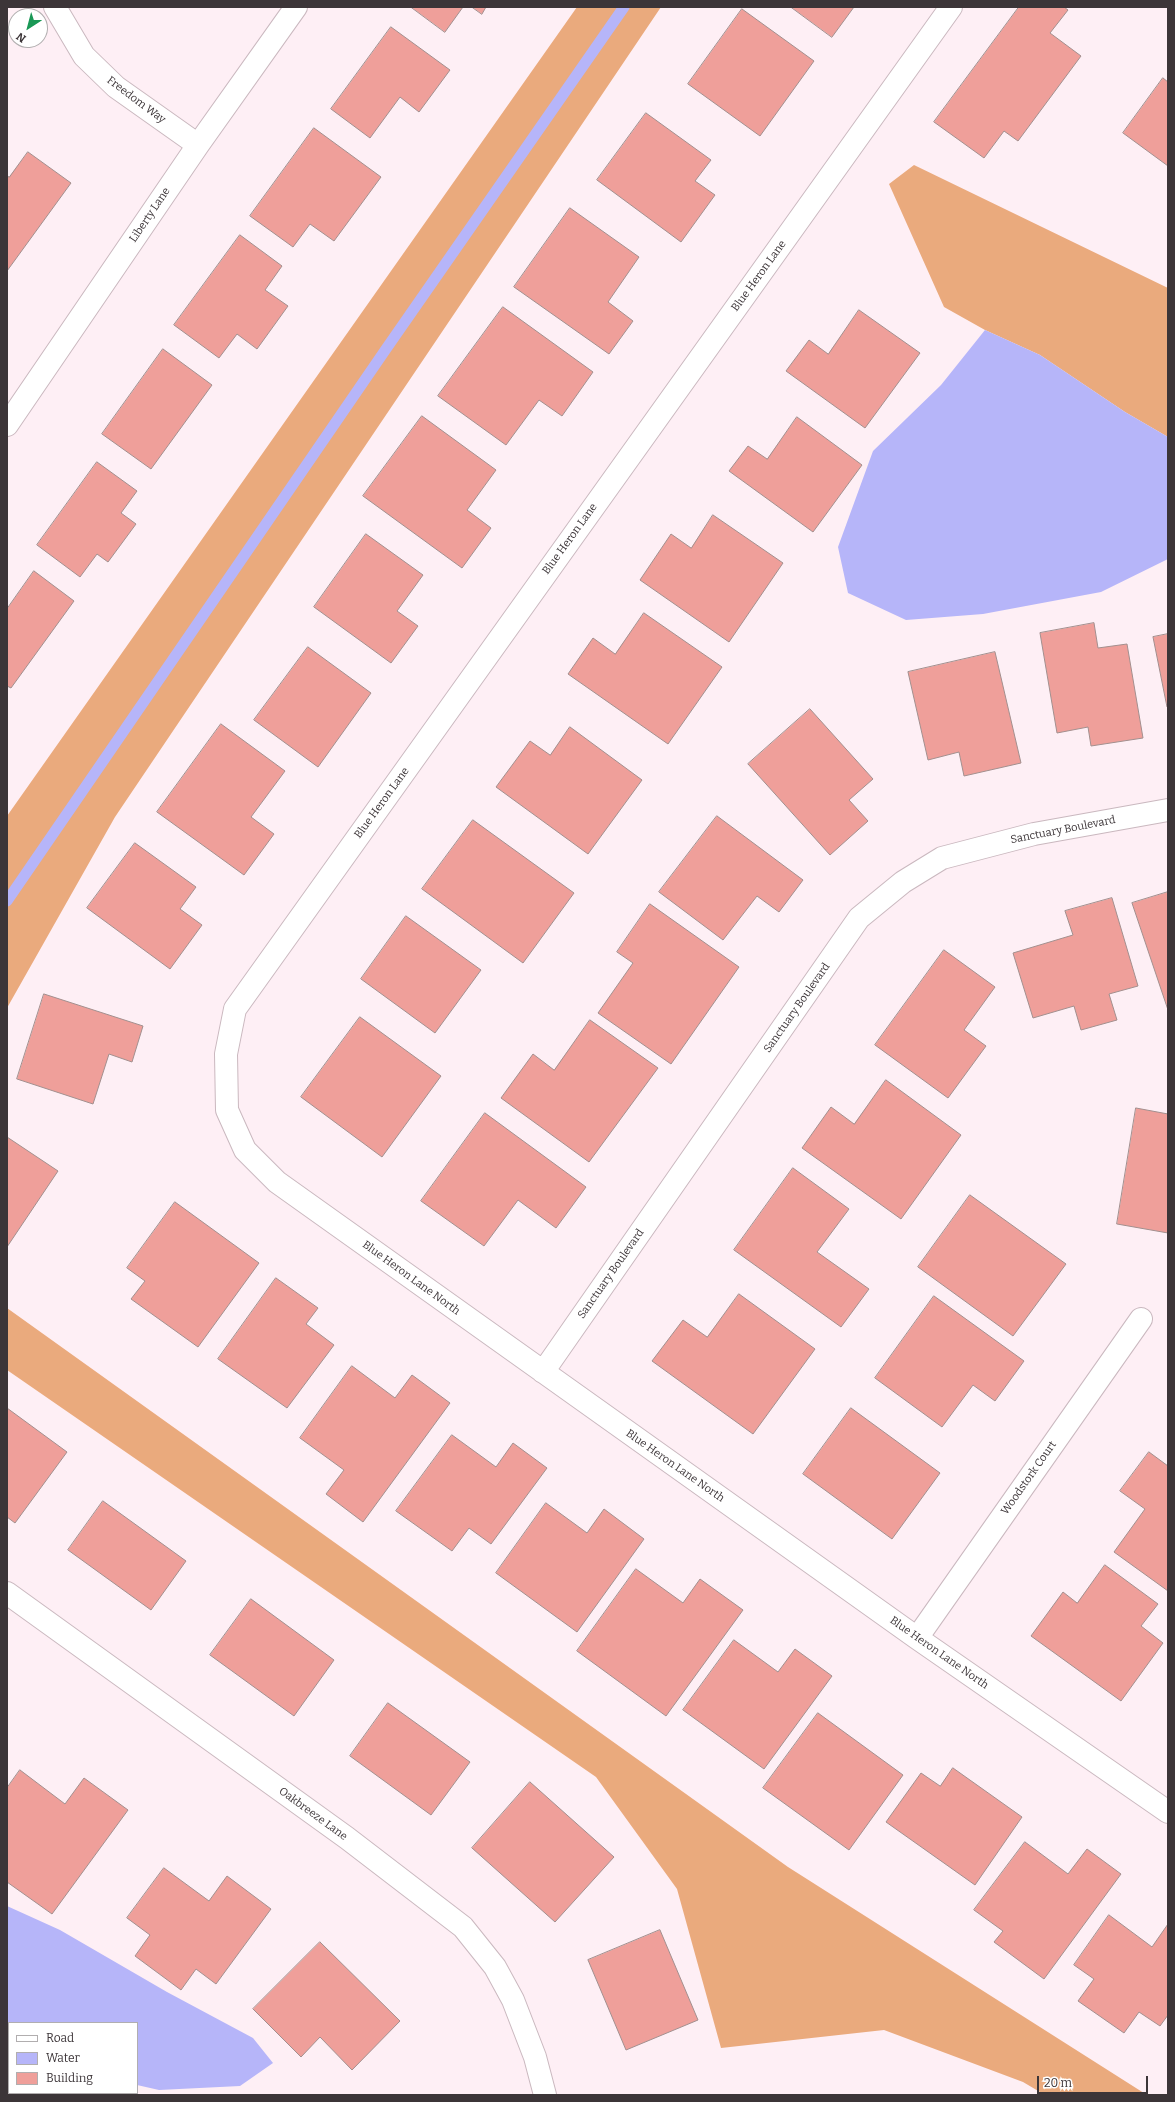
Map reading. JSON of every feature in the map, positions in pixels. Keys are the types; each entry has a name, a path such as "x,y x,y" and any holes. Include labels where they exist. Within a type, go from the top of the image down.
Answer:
{"street":[{"name":"Freedom Way","path":"55,7 84,56 116,87 198,145"},
{"name":"Liberty Lane","path":"7,425 198,145 296,7"},
{"name":"Blue Heron Lane","path":"227,1086 226,1054 235,1008 951,7"},
{"name":"Sanctuary Boulevard","path":"543,1372 859,918 903,882 942,858 1034,834 1168,810"},
{"name":"Blue Heron Lane North","path":"227,1086 227,1110 246,1150 277,1182 917,1638 1168,1812"},
{"name":"Woodstork Court","path":"917,1638 1141,1319"},
{"name":"Oakbreeze Lane","path":"7,1593 347,1838 463,1927 495,1967 513,2000 535,2057 545,2095"}],"shaded area":[{"path":"577,7 661,7 115,817 7,1008 7,816"},
{"path":"914,165 1168,288 1168,437 1125,412 1040,355 985,330 944,307 889,184"},
{"path":"7,1308 788,1867 1147,2095 1045,2095 1023,2082 884,2030 721,2048 677,1889 596,1777 7,1370"}],"water":[{"path":"985,330 1040,355 1125,412 1168,437 1168,559 1101,592 983,614 906,620 848,593 838,547 873,451 941,385"},
{"path":"7,1906 60,1930 167,1992 253,2038 273,2063 240,2086 159,2090 138,2085 138,2022 8,2022 7,2058"}],"building":[{"path":"411,7 463,7 445,32"},
{"path":"472,7 486,7 482,14"},
{"path":"791,7 854,7 832,37"},
{"path":"1019,7 1064,7 1068,10 1050,33 1081,56 1018,141 1004,131 984,158 934,122"},
{"path":"742,9 814,61 760,136 688,84"},
{"path":"391,27 450,70 419,112 400,97 370,138 331,109"},
{"path":"1163,78 1168,82 1168,166 1123,133"},
{"path":"646,113 711,160 695,181 715,195 681,242 597,180"},
{"path":"314,128 381,177 334,241 310,224 293,247 250,216"},
{"path":"28,152 71,183 7,271 7,176 9,177"},
{"path":"570,208 639,257 608,302 633,321 609,354 514,287"},
{"path":"240,235 282,266 265,290 288,306 257,349 237,334 219,358 174,325"},
{"path":"503,307 593,372 562,416 539,400 506,445 438,396"},
{"path":"859,310 920,353 865,428 786,371 809,340 828,354"},
{"path":"163,349 212,385 151,469 102,434"},
{"path":"422,416 496,470 467,510 491,528 462,568 363,496"},
{"path":"797,417 862,465 813,532 729,471 748,446 767,459"},
{"path":"97,462 137,491 121,513 136,524 108,562 97,554 80,577 37,545"},
{"path":"713,515 783,563 729,642 640,580 671,534 691,548"},
{"path":"366,534 423,575 397,611 418,626 391,663 314,607"},
{"path":"34,571 74,601 11,688 7,686 7,609"},
{"path":"644,613 722,667 668,744 568,674 593,638 615,654"},
{"path":"1094,623 1098,648 1127,644 1143,738 1091,746 1088,727 1057,733 1040,633"},
{"path":"1168,634 1168,707 1167,707 1153,637"},
{"path":"308,647 371,693 318,767 254,720"},
{"path":"995,652 1021,763 964,776 959,752 928,760 908,672"},
{"path":"810,709 873,779 849,800 868,821 830,855 748,764"},
{"path":"221,724 285,771 251,817 274,834 244,875 157,812"},
{"path":"570,727 642,780 588,854 496,787 530,741 550,755"},
{"path":"717,816 803,880 779,912 757,896 723,940 659,892"},
{"path":"473,820 574,893 523,963 422,889"},
{"path":"135,843 196,887 180,909 202,925 170,969 87,908"},
{"path":"1168,892 1168,1010 1132,903"},
{"path":"1112,898 1138,986 1109,994 1117,1020 1081,1030 1074,1006 1033,1018 1013,953 1073,935 1065,911"},
{"path":"650,904 739,967 671,1064 598,1013 633,963 617,952"},
{"path":"406,916 481,970 435,1033 361,979"},
{"path":"944,950 995,987 964,1030 986,1046 948,1098 875,1045"},
{"path":"44,994 143,1026 132,1062 109,1054 93,1104 17,1079"},
{"path":"360,1017 441,1076 382,1157 301,1097"},
{"path":"590,1020 658,1068 589,1162 501,1098 533,1054 554,1070"},
{"path":"886,1080 961,1135 901,1219 802,1148 831,1107 854,1124"},
{"path":"1136,1108 1168,1114 1168,1233 1117,1224"},
{"path":"485,1113 586,1187 556,1228 518,1200 484,1246 421,1201"},
{"path":"7,1137 58,1171 7,1247"},
{"path":"793,1168 849,1209 817,1252 869,1289 841,1327 734,1250"},
{"path":"970,1195 1066,1264 1013,1336 918,1267"},
{"path":"175,1202 259,1263 198,1347 131,1299 145,1281 127,1268"},
{"path":"276,1278 318,1308 306,1324 334,1345 287,1408 218,1359"},
{"path":"739,1294 815,1349 753,1434 652,1361 683,1320 707,1337"},
{"path":"934,1296 1024,1361 995,1401 973,1385 942,1427 875,1378"},
{"path":"352,1366 395,1398 412,1375 450,1403 363,1522 326,1494 344,1470 300,1438"},
{"path":"7,1408 67,1452 15,1523 7,1517"},
{"path":"851,1408 940,1473 892,1539 803,1474"},
{"path":"452,1435 496,1467 513,1443 547,1468 491,1544 469,1528 452,1551 396,1511"},
{"path":"1149,1452 1168,1466 1168,1591 1114,1552 1145,1509 1120,1491"},
{"path":"103,1501 186,1561 151,1610 68,1550"},
{"path":"546,1503 587,1533 604,1509 644,1539 577,1632 496,1573"},
{"path":"1105,1565 1158,1604 1141,1626 1163,1643 1121,1701 1031,1636 1063,1592 1077,1603"},
{"path":"636,1569 683,1603 700,1579 743,1610 666,1716 577,1651"},
{"path":"251,1599 334,1660 294,1716 210,1655"},
{"path":"734,1640 778,1672 795,1649 832,1676 764,1769 683,1710"},
{"path":"388,1703 470,1762 431,1815 350,1756"},
{"path":"818,1713 903,1775 849,1850 763,1788"},
{"path":"953,1768 1022,1817 975,1885 886,1822 921,1773 940,1786"},
{"path":"20,1770 65,1804 84,1778 128,1810 52,1914 7,1882 7,1788"},
{"path":"530,1782 614,1857 555,1922 472,1848"},
{"path":"1025,1842 1068,1874 1087,1849 1121,1874 1044,1979 994,1942 1003,1931 974,1910"},
{"path":"164,1868 209,1901 227,1876 271,1909 216,1984 196,1969 181,1990 135,1956 150,1935 127,1918"},
{"path":"1109,1915 1152,1947 1168,1924 1168,2015 1160,2026 1139,2012 1124,2033 1078,2001 1094,1979 1074,1965"},
{"path":"660,1930 698,2020 626,2050 588,1960"},
{"path":"320,1942 400,2021 352,2070 320,2037 301,2057 253,2009"}],"waterway":[{"path":"7,901 386,349 624,7"}]}
